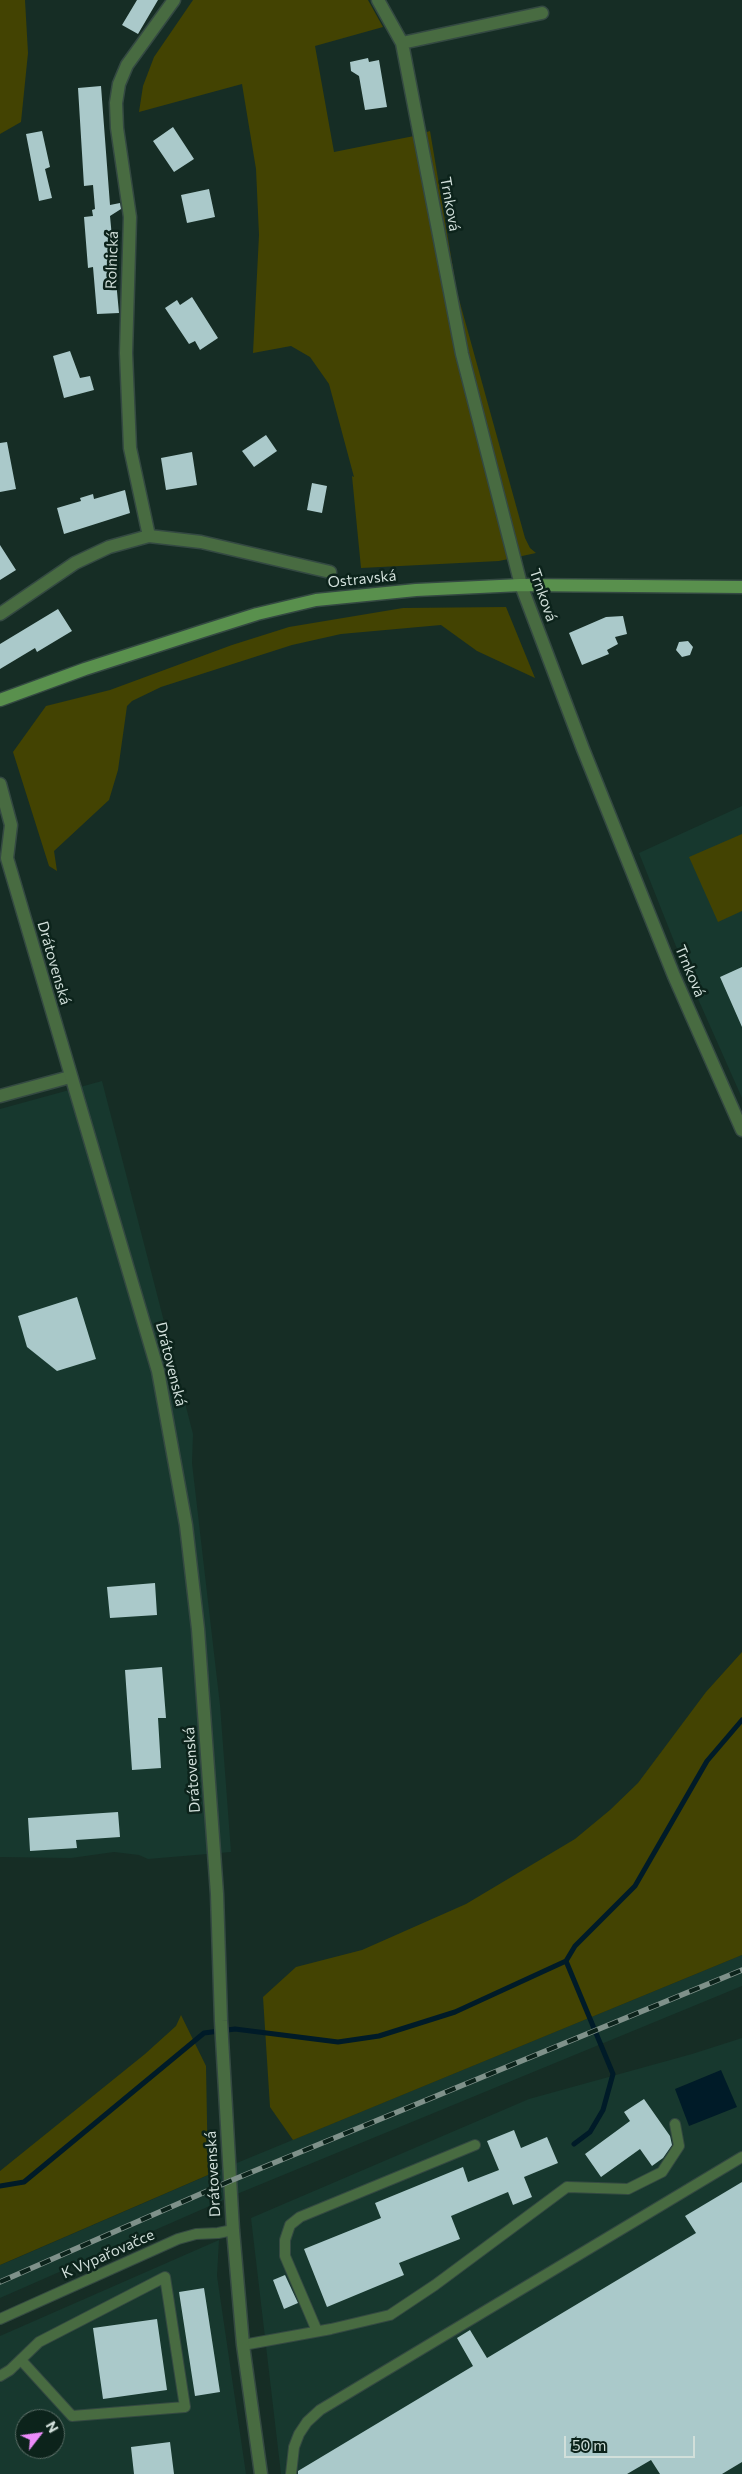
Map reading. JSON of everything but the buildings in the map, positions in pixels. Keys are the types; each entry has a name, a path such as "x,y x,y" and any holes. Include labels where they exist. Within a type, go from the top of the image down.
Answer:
{"main road":[{"name":"Ostravská","path":"0,700 85,669 203,631 257,614 316,600 416,590 521,585 742,587"}],"street":[{"name":"Rolnická","path":"149,536 130,448 126,353 130,217 117,128 116,103 119,84 127,65 174,0"},
{"path":"378,0 402,43 542,13"},
{"name":"Trnková","path":"402,43 462,354 521,585 583,749 674,976 742,1130"},
{"name":"Ostravská","path":"0,614 75,563 110,547 149,536 202,542 330,572"},
{"name":"Drátovenská","path":"0,784 11,825 4,854 158,1371 186,1525 198,1629 217,1894 221,2021 233,2230 243,2345 262,2474"},
{"path":"0,1096 70,1077"}],"lane":[{"path":"243,2345 390,2315 435,2285 568,2186 628,2189 662,2172 679,2146 675,2124"},
{"path":"317,2331 285,2256 285,2240 290,2225 300,2217 475,2145"},
{"path":"291,2474 294,2447 299,2434 307,2422 320,2410 742,2157"},
{"name":"K Vypařovačce","path":"0,2319 178,2239 196,2234 233,2230"},
{"path":"0,2376 39,2342 165,2277 185,2407 72,2416 20,2360"}],"shaded area":[{"path":"0,0 25,0 28,53 21,122 0,134"},
{"path":"193,0 368,0 383,27 315,46 334,152 430,131 457,292 525,538 530,548 536,553 499,561 361,568 352,476 354,477 329,384 310,357 291,346 253,353 259,235 256,169 242,84 139,112 143,86 154,57"},
{"path":"506,607 535,678 477,651 441,625 341,634 292,645 161,687 132,701 127,706 118,770 109,800 54,851 57,871 49,866 13,752 46,706 110,690 232,645 289,627 403,608"},
{"path":"742,806 742,1098 687,974 639,853"},
{"path":"742,834 742,911 718,922 689,857"},
{"path":"102,1081 193,1434 192,1463 220,1705 231,1852 148,1859 139,1855 114,1852 71,1858 0,1857 0,1109"},
{"path":"742,1652 742,1955 293,2140 270,2107 263,1997 296,1967 362,1950 466,1904 575,1839 610,1810 638,1783 706,1692"},
{"path":"742,1955 742,1986 237,2194 0,2298 0,2265 227,2167"},
{"path":"181,2015 206,2066 208,2175 0,2265 0,2171 145,2054 176,2026"},
{"path":"742,2038 742,2474 281,2474 251,2218 529,2099 692,2054"},
{"path":"219,2240 217,2276 246,2474 0,2474 0,2336"}],"water":[{"path":"721,2070 737,2107 689,2126 675,2089"}],"waterway":[{"path":"574,2144 590,2132 603,2110 613,2074 566,1961 575,1946 635,1886 707,1761 742,1720"},
{"path":"0,2186 24,2182 204,2033 235,2029 338,2042 379,2036 455,2012 566,1961"}],"railway":[{"path":"0,2282 230,2181 742,1970"}]}
